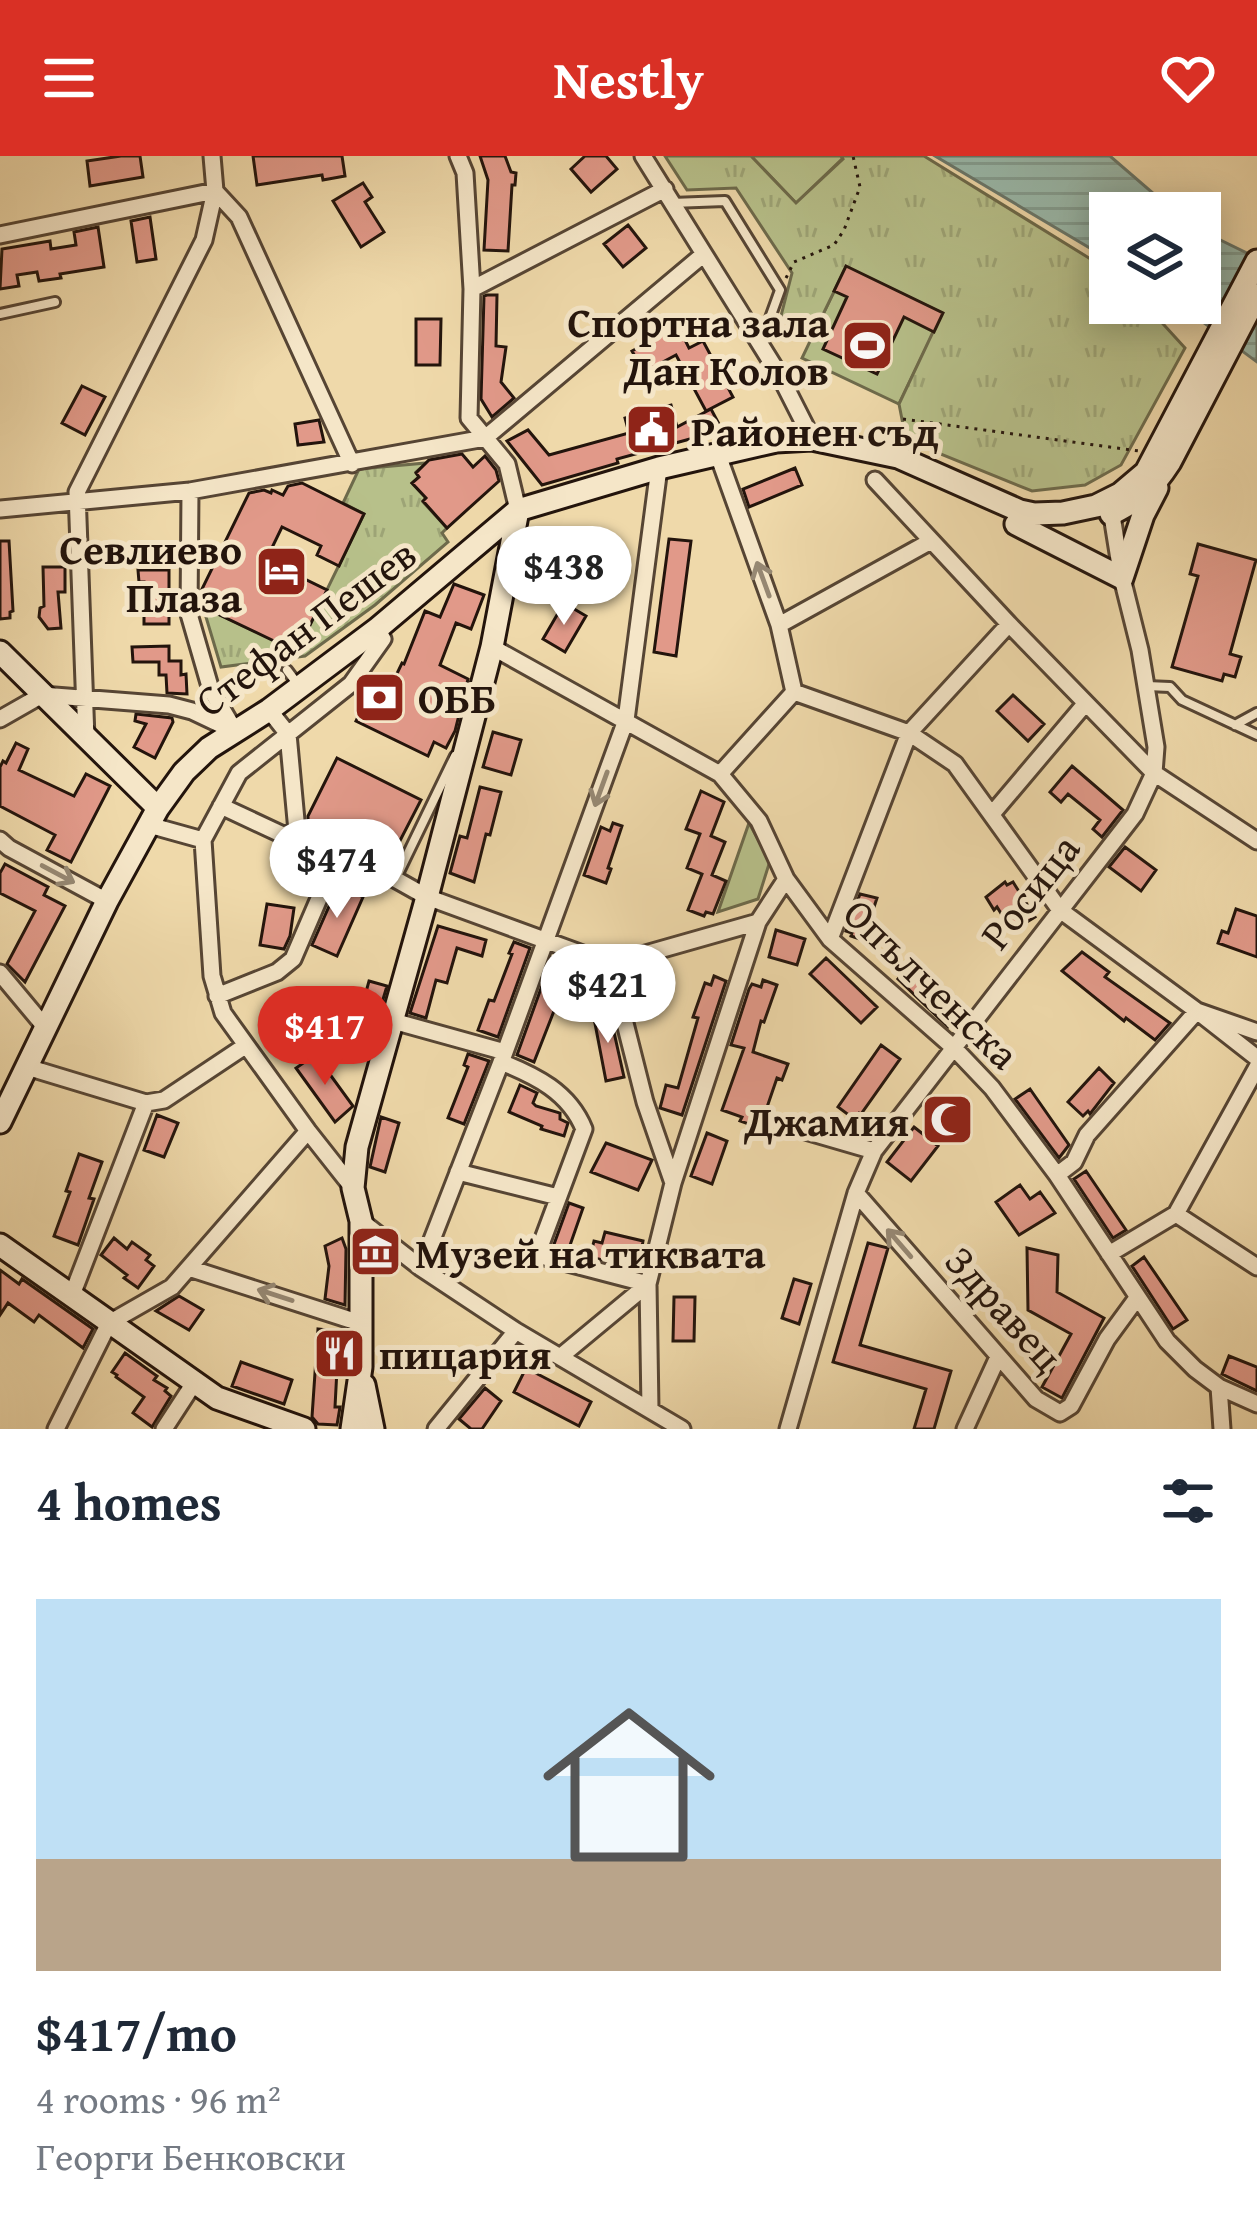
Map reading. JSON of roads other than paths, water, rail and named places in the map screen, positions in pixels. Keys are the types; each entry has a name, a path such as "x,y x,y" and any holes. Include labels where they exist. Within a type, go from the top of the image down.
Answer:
{"street":[{"path":"86,738 77,492 204,240 215,191 212,156"},
{"path":"352,1429 361,1367 361,1221 353,1188 357,1147 492,646 518,510 506,464 469,418 472,289 465,173 458,156"},
{"path":"643,156 780,376 812,440"},
{"path":"0,235 215,191"},
{"path":"215,191 239,218 352,464"},
{"path":"472,289 669,196"},
{"path":"0,509 190,491 485,437 704,254"},
{"name":"Стефан Пешев","path":"848,447 1016,524 1059,527 1138,500 1154,487 1163,458 1257,261"},
{"path":"1180,425 1257,295"},
{"name":"Стефан Пешев","path":"0,1121 106,901 184,772 208,748 269,710 294,678 377,629 518,510 659,468 776,441 812,440 898,457 1020,511 1034,514 1111,507"},
{"path":"718,455 779,625 794,692"},
{"path":"1122,578 1163,458"},
{"path":"421,1268 626,720 659,468"},
{"path":"875,479 1154,773 1257,841"},
{"path":"190,491 189,614 212,690 235,731"},
{"path":"1111,507 1156,747 1154,773"},
{"path":"1016,524 1122,578"},
{"path":"779,625 931,541"},
{"path":"830,939 909,733 1009,624"},
{"path":"353,1188 223,1013 212,976 203,840 238,773 351,684 383,639 377,629"},
{"name":"Опълченска","path":"492,646 720,774 759,821 786,879 830,939 953,1047 992,1088 1057,1175 1167,1340 1219,1387 1257,1404"},
{"path":"0,652 86,738 154,816 203,840"},
{"path":"794,692 909,733 955,764 1060,910 1197,1011 1257,1063 1176,1214 1109,1254"},
{"path":"720,774 794,692"},
{"path":"0,719 42,695 146,702 192,712 235,731"},
{"path":"992,814 1085,704"},
{"path":"269,710 288,734 297,831"},
{"name":"Росица","path":"788,1429 856,1193 874,1151 1135,814 1154,773"},
{"path":"221,806 283,835 297,831 427,897 610,964 758,922"},
{"path":"3,850 106,901"},
{"path":"217,996 277,971 293,958 339,852"},
{"path":"650,1409 648,1284 673,1183 758,922 786,879"},
{"path":"610,964 645,1102 673,1183"},
{"path":"0,973 45,1027"},
{"path":"1197,1011 1257,1032"},
{"path":"1057,1175 1074,1162 1088,1135 1197,1011"},
{"path":"393,1021 503,1057 552,1087 584,1130 537,1255 648,1284"},
{"path":"27,1067 146,1103 164,1100 245,1046"},
{"path":"72,1295 146,1103"},
{"path":"788,1126 874,1151"},
{"path":"56,1429 109,1323 172,1287 308,1131"},
{"path":"458,1172 558,1198"},
{"name":"Здравец","path":"856,1193 998,1357 1062,1421 1114,1328 1137,1298"},
{"path":"1176,1214 1257,1268"},
{"path":"361,1221 421,1268 516,1331 682,1429"},
{"path":"0,1245 217,1398 304,1429"},
{"path":"189,1268 360,1322"},
{"path":"560,1357 648,1284"},
{"path":"445,1426 516,1331"},
{"path":"964,1429 998,1357"},
{"path":"361,1367 373,1429"},
{"path":"164,1429 194,1383"},
{"path":"1219,1387 1222,1429"}],"lane":[{"path":"669,196 725,201 779,290 761,345"},
{"path":"0,314 55,302"},
{"path":"1146,686 1169,687 1182,700 1257,736"},
{"path":"1234,726 1257,713"},
{"path":"391,877 459,747 467,741"}],"place":[{"name":"Спортна зала Дан Колов","path":"868,345"},
{"name":"Районен съд","path":"652,430"},
{"name":"Севлиево Плаза","path":"281,572"},
{"name":"ОББ","path":"379,697"},
{"name":"Джамия","path":"948,1120"},
{"name":"Музей на тиквата","path":"376,1252"},
{"name":"пицария","path":"340,1353"}]}
